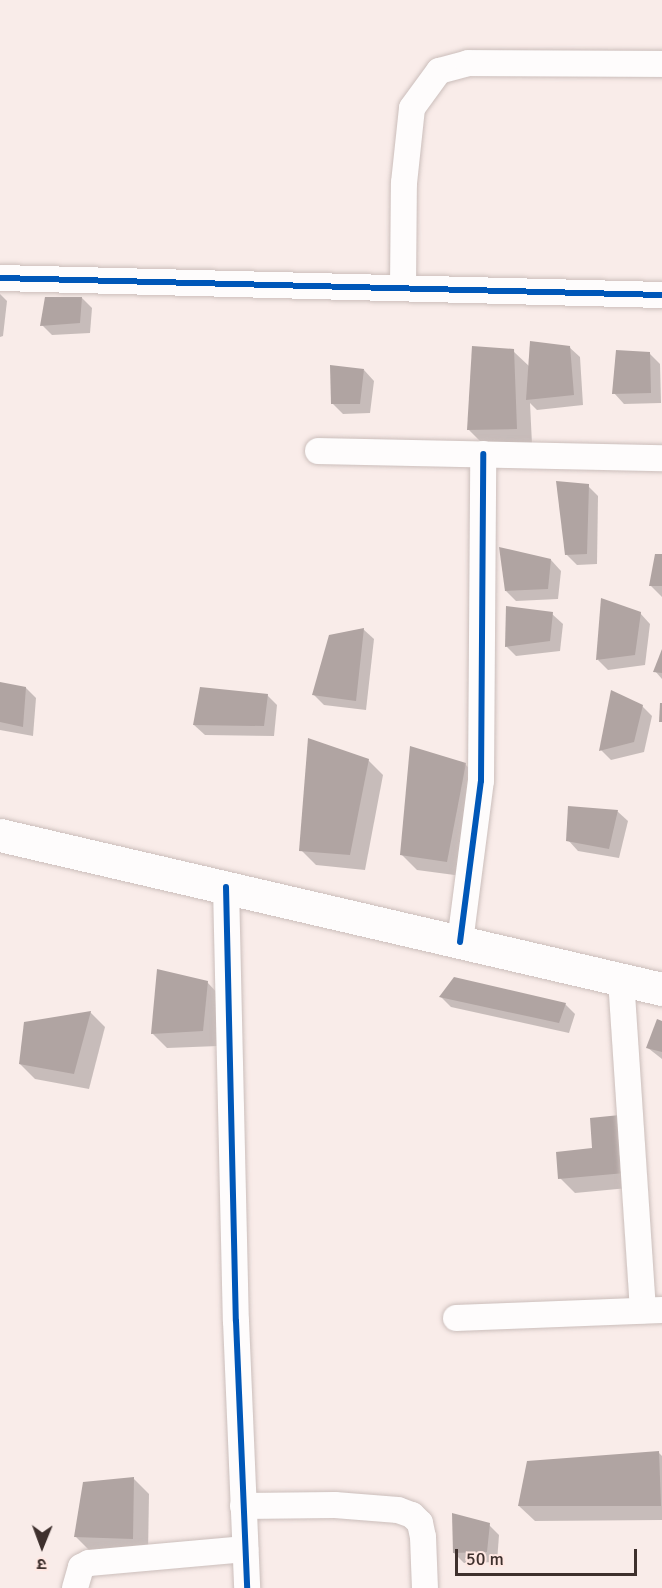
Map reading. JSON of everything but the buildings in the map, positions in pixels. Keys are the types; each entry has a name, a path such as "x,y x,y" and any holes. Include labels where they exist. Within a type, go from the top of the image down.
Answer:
{"main road":[{"path":"0,835 662,989"}],"street":[{"path":"403,288 404,183 412,108 439,71 468,63 662,64"},
{"path":"0,278 662,295"},
{"path":"318,451 662,458"},
{"path":"460,942 481,782 483,454"},
{"path":"226,887 236,1321 247,1588"},
{"path":"456,1318 653,1310 621,979"},
{"path":"243,1506 335,1505 398,1510 412,1515 420,1523 423,1537 425,1588"},
{"path":"75,1588 81,1567 89,1563 245,1549"}],"cycle path":[{"path":"0,278 662,295"},
{"path":"460,942 481,781 483,454"},
{"path":"226,887 236,1321 247,1588"}]}
